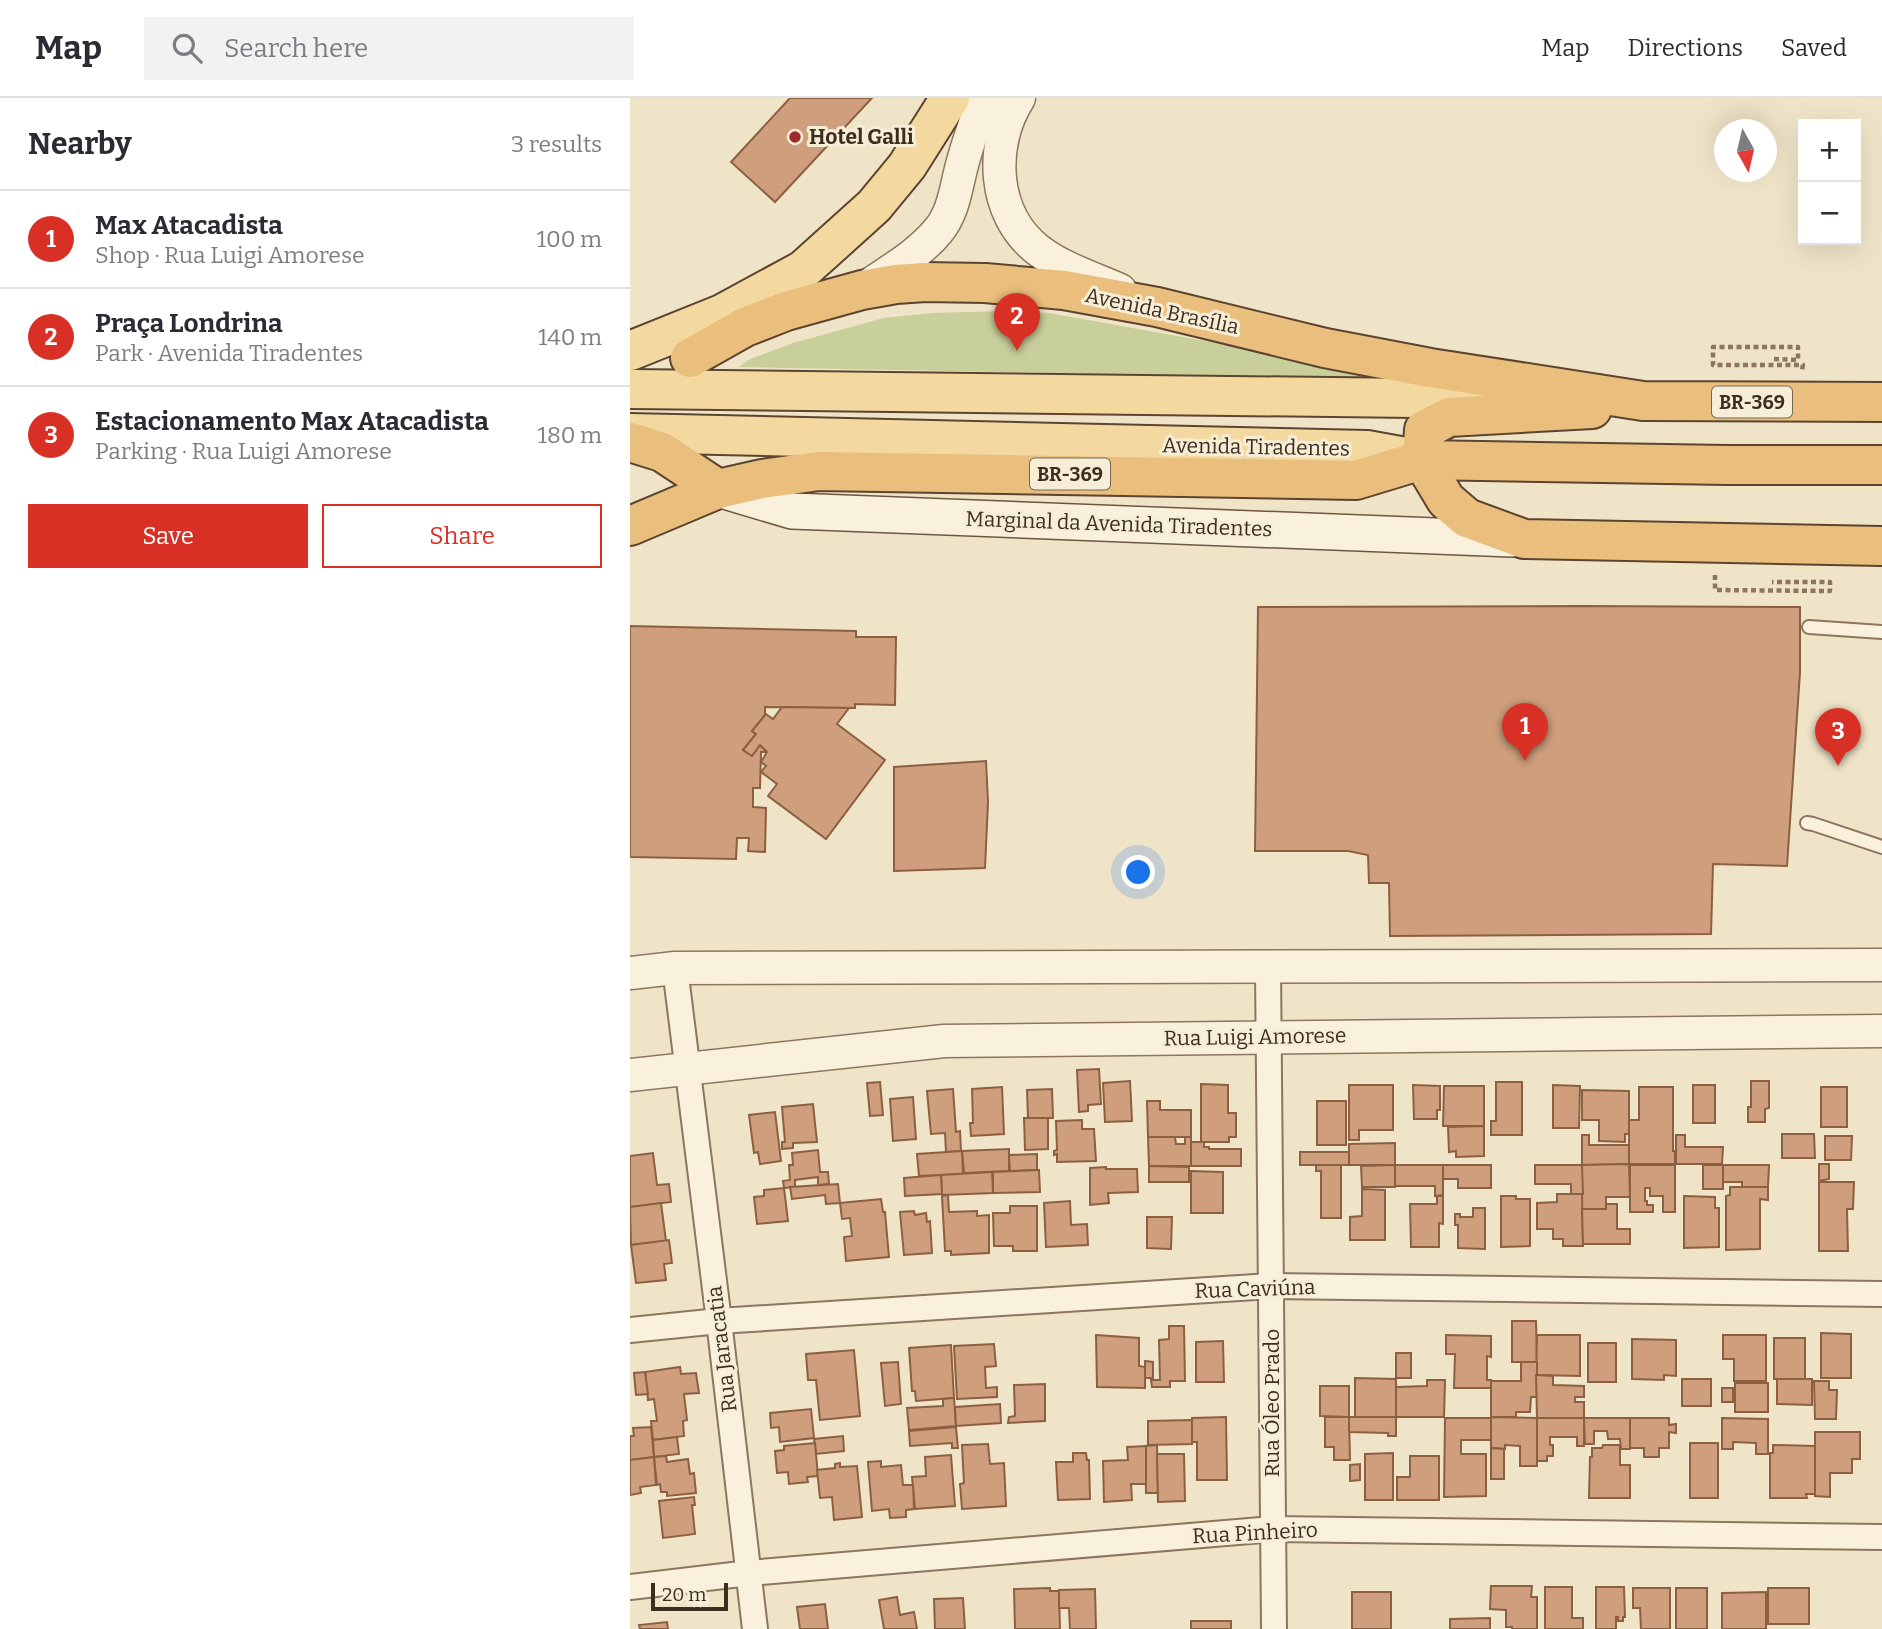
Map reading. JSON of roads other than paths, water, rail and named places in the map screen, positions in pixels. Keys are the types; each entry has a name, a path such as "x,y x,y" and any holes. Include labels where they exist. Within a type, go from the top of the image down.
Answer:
{"highway":[{"name":"Avenida Brasília","path":"690,358 745,327 786,311 862,290 925,282 985,283 1064,290 1157,307 1325,348 1430,368 1643,401"},
{"name":"BR-369","path":"1643,401 1800,402 1875,395"},
{"path":"1643,401 1613,407 1449,417 1424,430 1422,460 1446,500 1467,518 1524,539 1882,546"},
{"path":"630,442 662,453 718,489"},
{"name":"BR-369","path":"630,526 718,489 762,479 819,471 1356,480 1422,460"},
{"name":"Avenida Tiradentes","path":"1422,460 1882,465"}],"main road":[{"path":"630,351 722,314 803,270 874,206 907,166 950,98"},
{"path":"630,389 1643,401"},
{"name":"Avenida Tiradentes","path":"630,433 1367,450 1422,460"},
{"name":"Marginal da Avenida Tiradentes","path":"718,489 792,510 1524,539"}],"street":[{"path":"862,290 907,260 940,228 951,209 984,98"},
{"path":"1019,98 1001,140 999,175 1003,196 1014,224 1038,250 1062,265 1157,307"},
{"path":"630,973 675,968 1882,965"},
{"name":"Rua Óleo Prado","path":"1268,967 1274,1629"},
{"name":"Rua Jaracatia","path":"675,968 755,1629"},
{"name":"Rua Luigi Amorese","path":"630,1075 944,1041 1882,1031"},
{"name":"Rua Caviúna","path":"630,1330 719,1321 1271,1286 1882,1294"},
{"name":"Rua Pinheiro","path":"630,1587 748,1573 1273,1529 1882,1537"}],"lane":[{"path":"1809,627 1882,632"},
{"path":"1807,823 1882,848"}],"place":[{"name":"Hotel Galli","path":"795,137"},
{"name":"Praça Londrina","path":"1017,351"},
{"name":"Max Atacadista","path":"1525,761"},
{"name":"Estacionamento Max Atacadista","path":"1838,766"}]}
